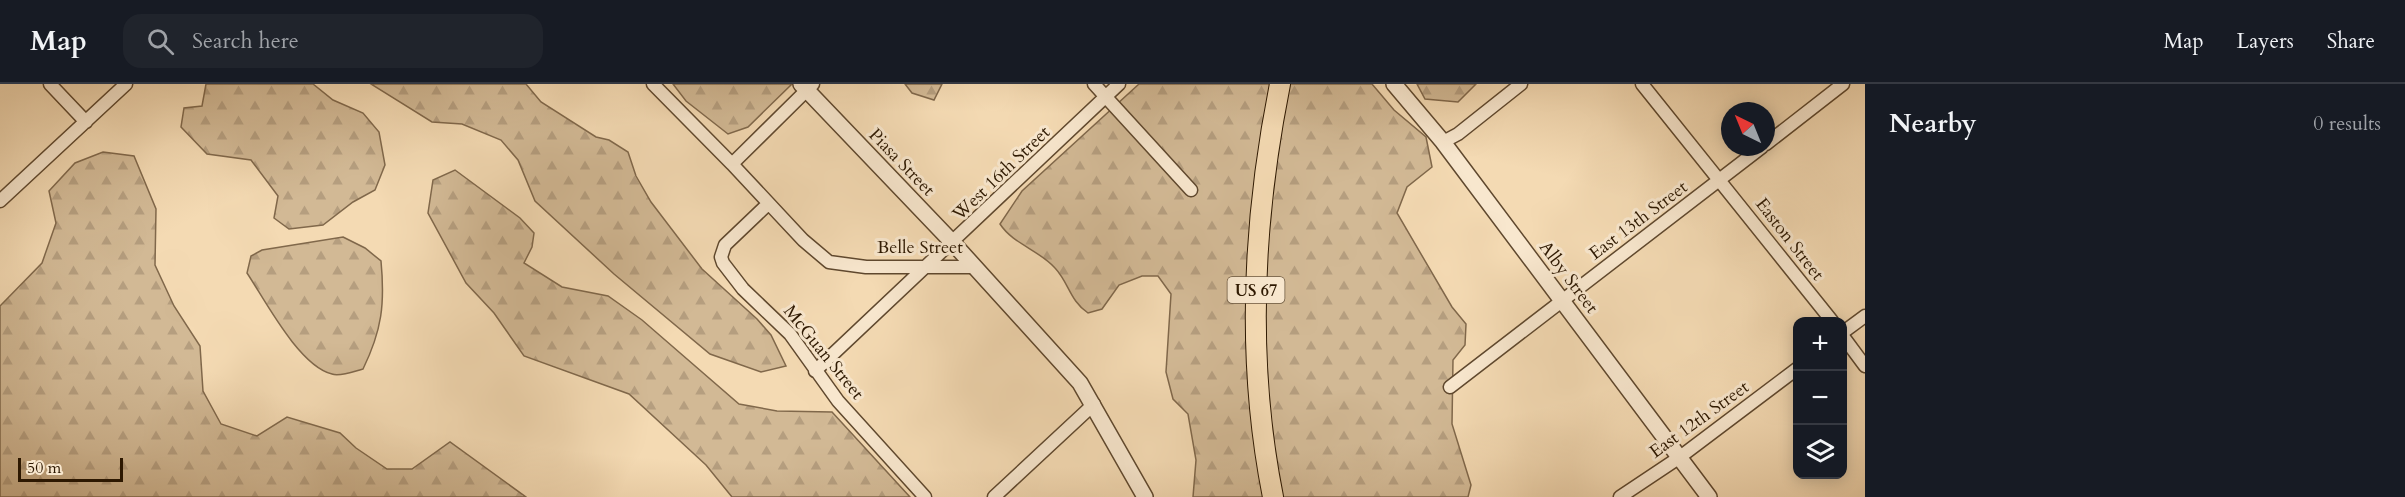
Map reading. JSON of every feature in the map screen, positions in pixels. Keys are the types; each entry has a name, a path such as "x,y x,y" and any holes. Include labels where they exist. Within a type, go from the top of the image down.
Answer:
{"highway":[{"name":"US 67","path":"1273,497 1259,391 1256,292 1263,190 1281,84"}],"street":[{"path":"50,84 86,122"},
{"path":"0,201 126,84"},
{"name":"Belle Street","path":"653,84 732,164 802,240 829,262 843,266 975,267 1080,383 1145,497"},
{"path":"1094,84 1191,190"},
{"name":"West 16th Street","path":"815,371 929,267 1119,84"},
{"name":"Alby Street","path":"1394,84 1443,142 1709,497"},
{"path":"1443,142 1458,134 1521,84"},
{"name":"Easton Street","path":"1642,84 1721,179 1829,317"},
{"path":"1775,137 1843,84"},
{"path":"732,164 807,86"},
{"name":"Piasa Street","path":"807,86 975,267"},
{"name":"East 13th Street","path":"1450,387 1750,156"},
{"name":"McGuan Street","path":"768,204 725,245 721,257 726,268 743,289 790,334 815,371 925,497"},
{"path":"1847,330 1865,316"},
{"path":"1847,341 1865,366"},
{"name":"East 12th Street","path":"1620,497 1680,457 1793,371"},
{"path":"994,497 1094,404"}],"green space":[{"path":"206,84 313,84 333,100 363,113 379,132 385,165 375,190 353,202 323,225 289,229 274,218 278,196 251,160 207,154 181,127 184,108 202,106"},
{"path":"371,84 526,84 541,102 596,137 609,140 628,152 636,176 651,202 702,269 757,319 771,335 786,366 761,372 710,354 614,274 535,201 518,160 501,140 462,124 432,122"},
{"path":"673,84 792,84 748,127 728,134 686,101"},
{"path":"905,84 942,84 934,100 912,93"},
{"path":"1139,84 1372,84 1394,110 1426,137 1432,167 1407,187 1397,213 1452,307 1466,324 1465,345 1453,360 1452,424 1471,485 1468,497 1193,497 1196,460 1188,414 1173,399 1166,372 1171,294 1158,276 1142,276 1119,285 1102,309 1088,313 1077,303 1055,268 1012,237 1000,224 1022,191"},
{"path":"1417,84 1476,84 1458,102 1425,99"},
{"path":"103,152 134,156 156,209 155,265 174,306 200,346 203,391 221,424 257,436 287,417 340,433 356,448 387,469 412,469 450,442 526,497 0,497 0,306 42,263 56,223 49,191 75,163"},
{"path":"455,170 520,218 534,233 532,247 524,263 562,287 608,296 642,320 739,404 777,411 832,412 910,497 732,497 706,465 629,394 524,356 494,313 466,283 428,213 433,180"},
{"path":"343,237 365,248 381,261 383,291 378,329 363,369 335,375 307,359 295,346 247,273 251,256 262,250"}]}
